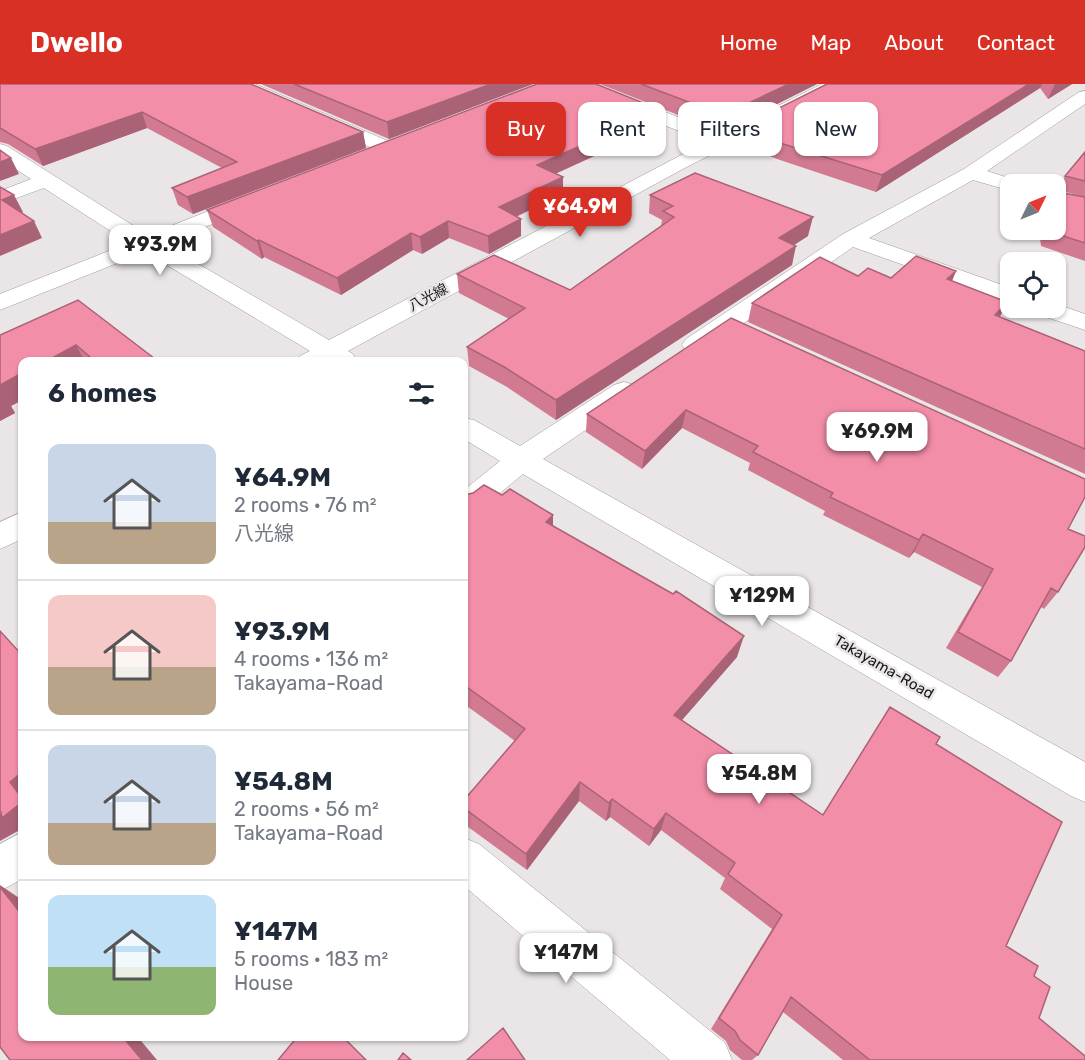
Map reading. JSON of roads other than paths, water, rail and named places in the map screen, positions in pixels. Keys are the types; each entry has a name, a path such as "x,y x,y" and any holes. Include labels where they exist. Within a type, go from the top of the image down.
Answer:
{"street":[{"path":"240,84 388,148"},
{"path":"579,84 678,124"},
{"name":"八光線","path":"782,111 835,84"},
{"path":"678,356 737,329 851,239 971,173 1085,96"},
{"path":"1061,112 1085,118"},
{"path":"366,157 410,140"},
{"path":"0,150 325,357"},
{"name":"八光線","path":"329,357 695,156"},
{"path":"971,173 1000,182"},
{"path":"0,198 45,180"},
{"path":"0,303 266,196"},
{"path":"851,239 1000,292"},
{"path":"1066,316 1085,322"},
{"path":"468,503 522,459 648,375"},
{"name":"Takayama-Road","path":"468,429 1085,783"},
{"path":"0,537 18,526"},
{"path":"0,870 18,856"},
{"path":"468,863 708,1060"}]}
